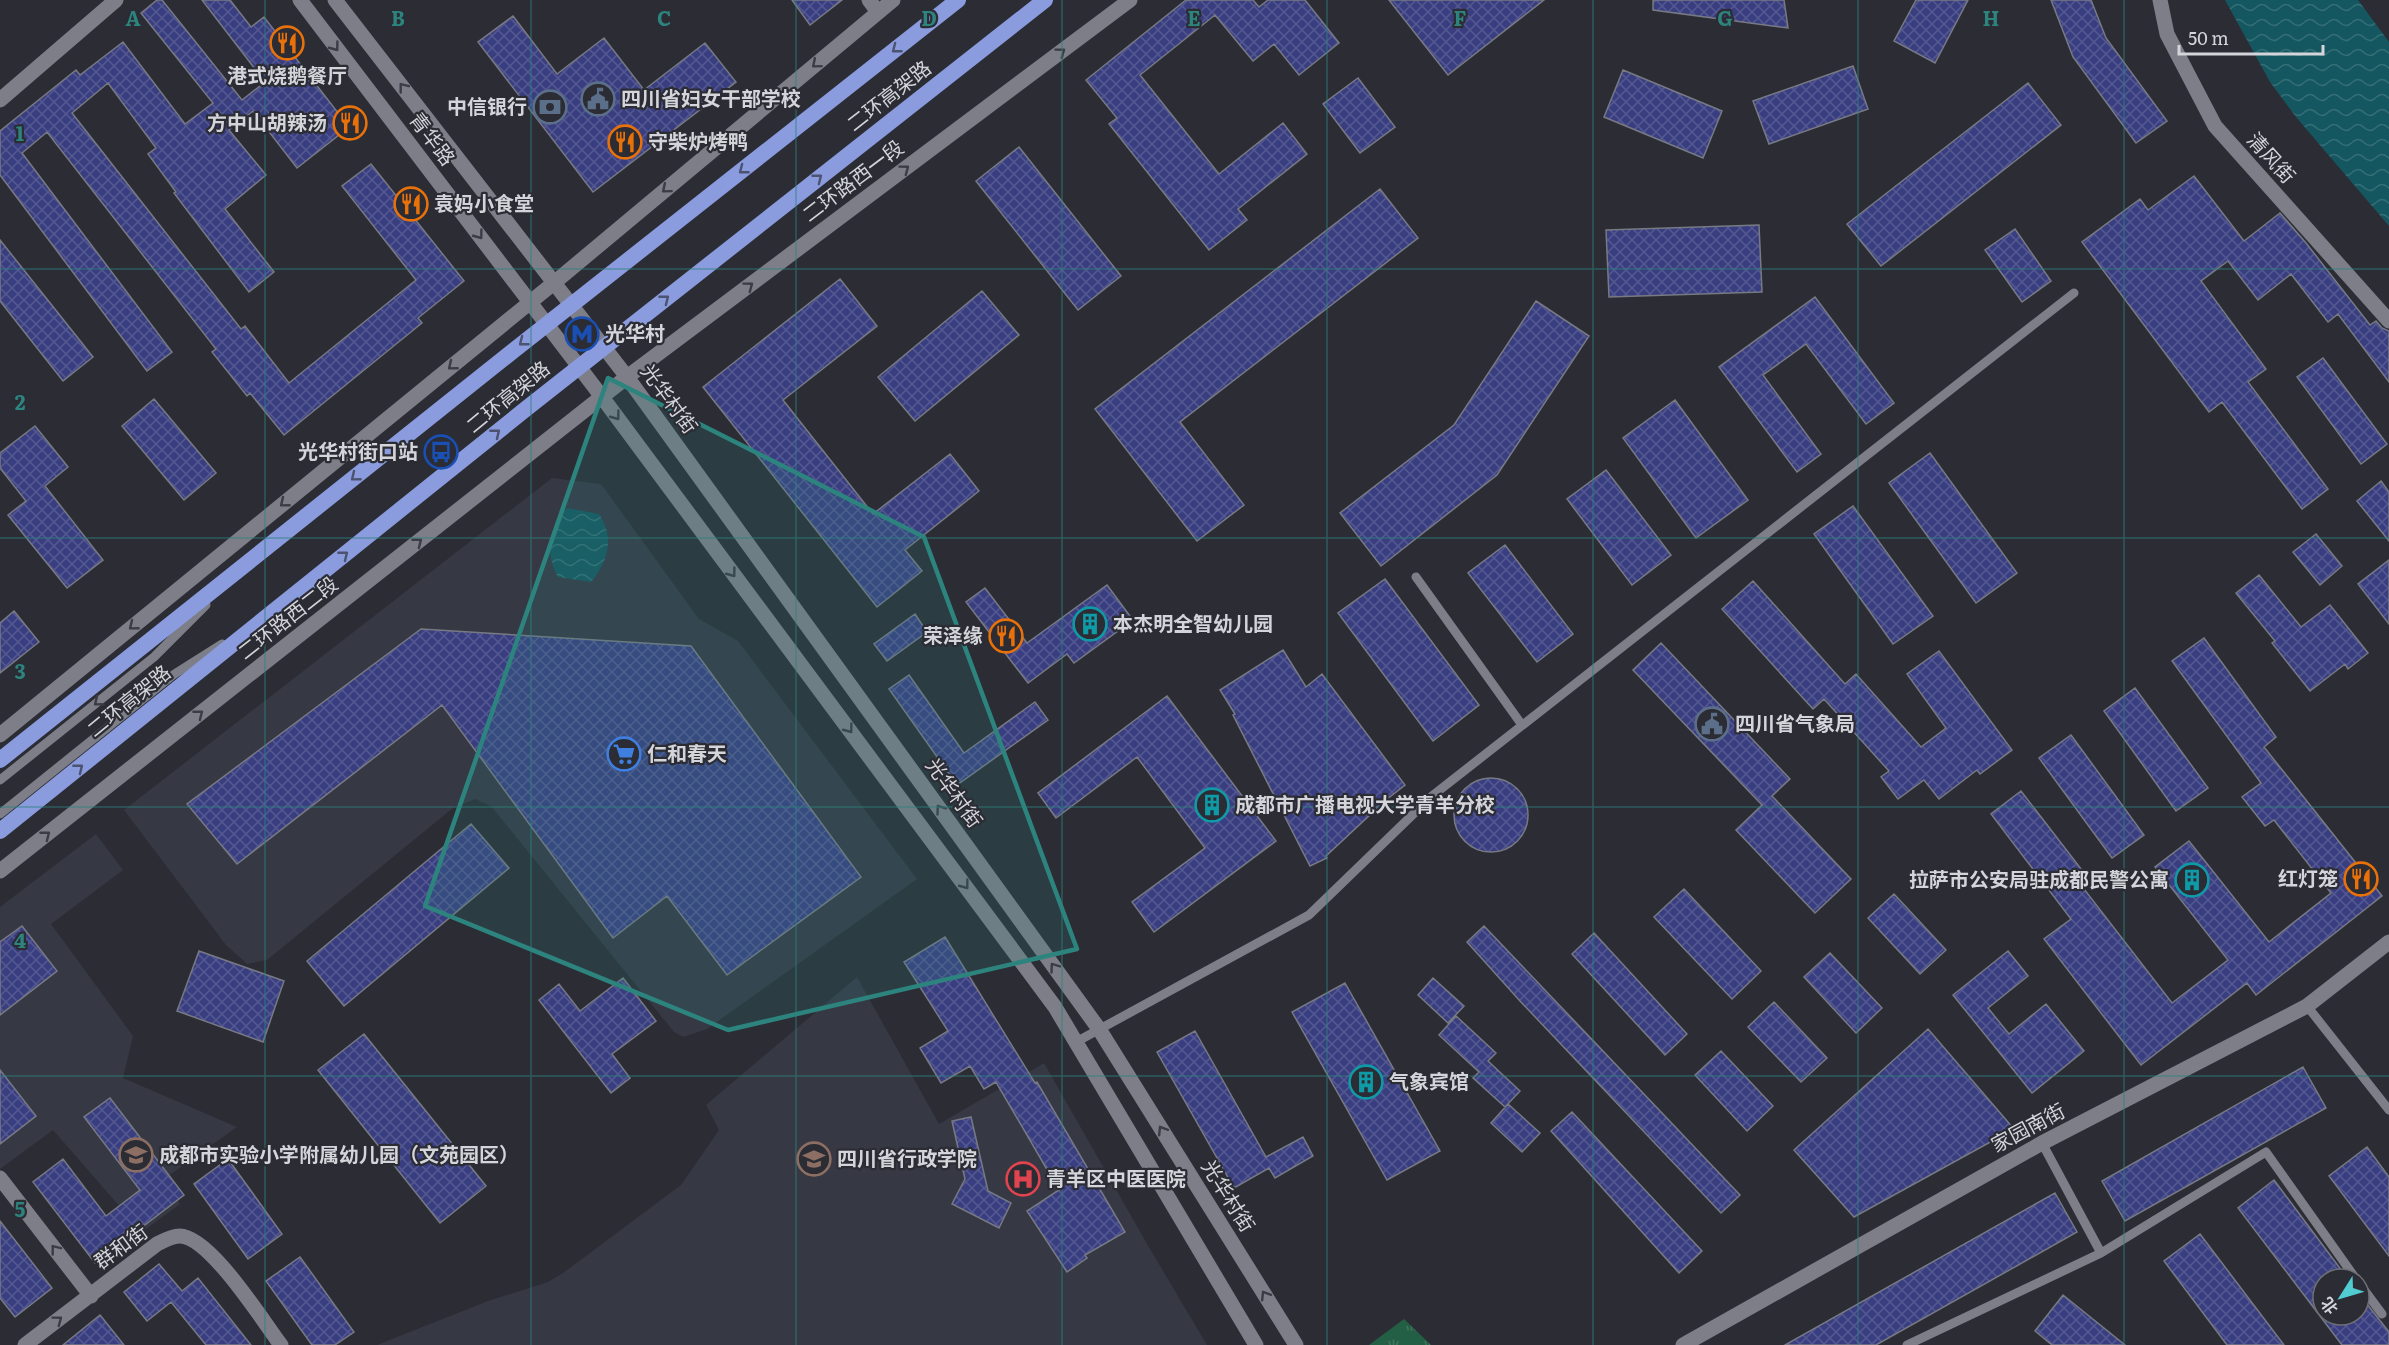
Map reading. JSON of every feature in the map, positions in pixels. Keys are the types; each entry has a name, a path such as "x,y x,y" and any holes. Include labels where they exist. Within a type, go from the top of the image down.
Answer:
{"highway":[{"name":"二环高架路","path":"0,760 958,0"},
{"name":"二环高架路","path":"0,831 527,408 1044,2"}],"main road":[{"path":"0,100 116,0"},
{"name":"青华路","path":"300,0 530,303"},
{"name":"青华路","path":"335,0 555,282"},
{"path":"0,735 530,303 873,6 893,0"},
{"name":"二环路西一段","path":"602,397 1130,0"},
{"name":"清风街","path":"2160,0 2167,34 2215,126 2389,321"},
{"name":"光华村街","path":"555,282 627,377 1099,1029 1296,1345"},
{"path":"530,303 1041,988 1076,1042 1256,1345"},
{"name":"二环路西二段","path":"0,871 602,397"},
{"name":"家园南街","path":"1683,1345 2042,1143 2307,1006 2389,942"},
{"path":"0,1178 91,1296"},
{"name":"群和街","path":"26,1345 157,1244 177,1235 192,1238 216,1257 281,1345"}],"lane":[{"path":"1076,1042 1309,915 1432,796 2074,293"},
{"path":"0,780 154,657 248,562"},
{"path":"1416,576 1522,725"},
{"path":"0,814 173,675 282,605"},
{"path":"2307,1006 2389,1110"},
{"path":"2042,1143 2101,1254"},
{"path":"1907,1345 2101,1254 2266,1152 2347,1267"},
{"path":"2371,1299 2382,1314"}],"highlighted area":[{"path":"608,378 924,537 1077,949 728,1030 425,906"}],"shaded area":[{"path":"552,478 601,484 699,619 738,641 917,879 707,1029 683,1037 674,1032 491,806 475,799 453,808 267,960 247,964 226,945 124,810"},
{"path":"96,834 123,870 51,924 133,1036 123,1078 237,1127 164,1179 180,1204 142,1232 53,1130 0,1169 0,907"},
{"name":"四川省行政学院","path":"857,977 939,1124 1044,1063 1207,1345 377,1345 488,1301 548,1282 681,1185 719,1130 706,1105"}],"green space":[{"path":"1404,1319 1431,1345 1369,1345"}],"water":[{"path":"2225,0 2358,0 2389,42 2389,226 2296,117 2270,82"},
{"path":"567,508 599,514 607,532 605,558 591,582 558,577 551,559 552,533"}],"building":[{"path":"157,0 162,0 242,100 265,82 202,0 230,0 251,27 264,17 349,127 297,168 253,111 229,130 266,175 225,209 274,272 249,292 174,193 176,192 148,154 156,148 108,83 72,113 241,329 245,326 289,383 416,280 342,186 371,164 464,281 418,318 422,323 284,435 250,393 247,396 212,352 216,349 47,132 22,153 172,352 147,371 0,175 0,131 76,70 80,75 123,42 185,124 213,103 141,13"},
{"path":"792,0 842,0 810,25"},
{"path":"1186,0 1253,0 1259,7 1268,0 1305,0 1339,43 1299,75 1274,44 1253,61 1215,15 1140,75 1219,174 1283,123 1307,154 1238,209 1247,220 1209,250 1109,124 1117,118 1086,80"},
{"path":"1389,0 1544,0 1448,75"},
{"path":"1653,0 1784,0 1788,28 1653,10"},
{"path":"1916,0 1968,0 1935,63 1894,41"},
{"path":"2051,0 2091,0 2106,38 2167,121 2136,143 2073,57"},
{"path":"513,16 557,74 604,38 644,90 705,43 736,82 593,192 478,42"},
{"path":"1853,66 1868,109 1769,144 1753,101"},
{"path":"1623,70 1722,111 1703,158 1604,117"},
{"path":"1358,78 1395,127 1360,153 1323,104"},
{"path":"2028,83 2061,125 1881,266 1847,224"},
{"path":"1019,147 1121,276 1078,310 976,181"},
{"path":"2194,176 2244,241 2280,213 2370,325 2376,321 2382,328 2389,331 2389,382 2338,314 2328,322 2291,274 2258,300 2228,261 2201,281 2266,369 2248,382 2328,489 2302,509 2222,402 2209,412 2082,242 2140,199 2148,210"},
{"path":"1380,189 1418,238 1180,422 1244,505 1197,541 1095,409"},
{"path":"1759,225 1762,292 1609,297 1606,230"},
{"path":"2015,229 2051,281 2022,302 1985,250"},
{"path":"0,240 93,357 63,381 0,301"},
{"path":"840,279 877,326 783,400 873,514 950,454 979,491 905,550 922,571 877,607 703,387"},
{"path":"982,291 1019,335 915,421 878,377"},
{"path":"1815,297 1894,403 1866,424 1806,344 1763,375 1821,454 1797,472 1719,367"},
{"path":"1536,301 1589,336 1497,475 1381,566 1340,513 1454,425"},
{"path":"2323,358 2387,444 2361,464 2297,377"},
{"path":"154,399 216,473 184,500 122,426"},
{"path":"1675,400 1748,500 1696,538 1623,438"},
{"path":"35,426 68,467 45,486 103,560 67,588 8,515 26,501 0,468 0,453"},
{"path":"1930,453 2017,573 1976,603 1889,483"},
{"path":"1606,470 1671,555 1632,585 1567,499"},
{"path":"2381,481 2389,492 2389,541 2357,501"},
{"path":"1853,506 1933,616 1893,644 1814,534"},
{"path":"2316,534 2342,566 2320,585 2293,552"},
{"path":"1505,545 1573,634 1537,662 1468,573"},
{"path":"2389,560 2389,624 2358,584"},
{"path":"2259,575 2301,627 2330,605 2368,653 2348,669 2345,664 2310,691 2272,643 2275,641 2236,593"},
{"path":"1385,579 1479,705 1433,741 1338,613"},
{"path":"1753,581 1845,684 1856,674 1921,747 1946,728 1907,674 1939,651 2012,750 1980,774 1977,770 1939,799 1924,780 1898,799 1881,777 1889,771 1824,699 1813,709 1722,609"},
{"path":"1107,585 1133,620 1074,663 1067,654 1028,683 966,602 985,588 1027,643"},
{"path":"14,611 39,642 0,673 0,623"},
{"name":"荣泽缘","path":"915,614 927,632 887,661 874,644"},
{"name":"仁和春天","path":"421,629 691,646 861,877 727,975 667,896 613,938 442,705 237,864 187,804"},
{"path":"2204,638 2276,737 2264,747 2382,896 2256,995 2247,983 2141,1065 2044,939 2071,919 1991,814 2021,791 2085,874 2077,880 2172,1003 2228,960 2155,867 2189,841 2269,942 2331,893 2274,820 2265,826 2242,797 2261,783 2172,661"},
{"name":"四川省气象局","path":"1661,643 1790,779 1772,796 1851,879 1815,913 1736,830 1762,805 1633,670"},
{"path":"1283,650 1306,687 1322,674 1405,785 1326,856 1327,858 1310,866 1233,715 1235,714 1220,690"},
{"path":"909,675 964,753 1035,702 1048,720 957,785 889,689"},
{"path":"2135,688 2208,788 2176,811 2104,711"},
{"name":"成都市广播电视大学青羊分校","path":"1167,696 1276,841 1154,932 1132,902 1205,848 1137,757 1056,818 1038,793"},
{"path":"2071,735 2144,835 2112,858 2039,758"},
{"path":"1491,778 1505,781 1517,789 1525,801 1528,815 1525,829 1517,841 1505,849 1491,852 1477,849 1465,841 1457,829 1454,815 1457,801 1465,789 1477,781"},
{"path":"471,824 509,868 344,1006 307,961"},
{"path":"1684,889 1761,971 1732,999 1654,917"},
{"path":"1894,894 1946,950 1920,974 1868,918"},
{"path":"22,926 57,971 0,1015 0,942"},
{"path":"1484,926 1740,1195 1721,1213 1467,942"},
{"path":"1594,933 1687,1034 1665,1055 1572,954"},
{"path":"945,937 1035,1083 1037,1082 1125,1232 1085,1255 1087,1258 1067,1272 1027,1211 1059,1190 996,1082 984,1089 970,1066 941,1083 920,1048 948,1031 904,962"},
{"path":"199,951 284,981 263,1042 177,1011"},
{"path":"2008,951 2028,976 1988,1008 2009,1034 2046,1004 2084,1051 2032,1093 1953,995"},
{"path":"1830,953 1882,1008 1856,1033 1804,977"},
{"path":"623,978 656,1021 612,1054 630,1078 611,1093 539,1000 559,984 580,1011"},
{"path":"1433,978 1464,1006 1448,1023 1418,995"},
{"name":"气象宾馆","path":"1345,983 1440,1151 1387,1180 1292,1012"},
{"path":"1774,1002 1827,1058 1801,1082 1748,1027"},
{"path":"1456,1016 1496,1053 1488,1061 1520,1091 1505,1107 1473,1078 1479,1072 1439,1035"},
{"path":"1928,1029 2014,1129 1854,1217 1794,1150"},
{"path":"1195,1031 1266,1157 1303,1137 1313,1156 1275,1178 1269,1168 1234,1188 1157,1052"},
{"path":"364,1034 486,1186 440,1223 318,1070"},
{"path":"1721,1051 1773,1106 1747,1131 1695,1075"},
{"path":"2303,1067 2326,1108 2125,1221 2102,1181"},
{"path":"0,1070 36,1116 0,1144"},
{"path":"110,1098 184,1195 95,1263 33,1182 63,1159 106,1216 140,1190 84,1117"},
{"path":"1508,1104 1540,1133 1522,1152 1491,1123"},
{"path":"1572,1112 1702,1251 1679,1273 1551,1131"},
{"path":"971,1117 988,1191 1011,1203 999,1228 952,1204 965,1179 952,1121"},
{"path":"2367,1147 2389,1177 2389,1256 2329,1176"},
{"path":"228,1159 282,1234 248,1259 194,1184"},
{"path":"2274,1180 2339,1267 2311,1267 2311,1304 2238,1208"},
{"path":"2055,1193 2077,1232 1876,1345 1785,1345"},
{"path":"0,1221 52,1288 15,1317 0,1298"},
{"path":"2200,1234 2284,1345 2227,1345 2164,1261"},
{"path":"300,1257 354,1332 335,1345 312,1345 266,1281"},
{"path":"159,1264 182,1291 198,1278 251,1345 206,1345 171,1302 147,1321 124,1292"},
{"path":"2063,1295 2125,1345 2052,1345 2035,1331"},
{"path":"2371,1309 2389,1332 2389,1345 2342,1345 2328,1327 2371,1327"},
{"path":"100,1315 124,1345 63,1345"}],"place":[{"name":"港式烧鹅餐厅","path":"287,43"},
{"name":"四川省妇女干部学校","path":"598,99"},
{"name":"中信银行","path":"550,107"},
{"name":"方中山胡辣汤","path":"350,123"},
{"name":"守柴炉烤鸭","path":"625,142"},
{"name":"袁妈小食堂","path":"411,204"},
{"name":"光华村","path":"582,334"},
{"name":"光华村街口站","path":"441,452"},
{"name":"本杰明全智幼儿园","path":"1090,624"},
{"name":"荣泽缘","path":"1006,636"},
{"name":"四川省气象局","path":"1712,724"},
{"name":"仁和春天","path":"624,754"},
{"name":"成都市广播电视大学青羊分校","path":"1212,805"},
{"name":"红灯笼","path":"2361,879"},
{"name":"拉萨市公安局驻成都民警公寓","path":"2192,880"},
{"name":"气象宾馆","path":"1366,1082"},
{"name":"成都市实验小学附属幼儿园（文苑园区）","path":"136,1155"},
{"name":"四川省行政学院","path":"814,1159"},
{"name":"青羊区中医医院","path":"1023,1179"}]}
